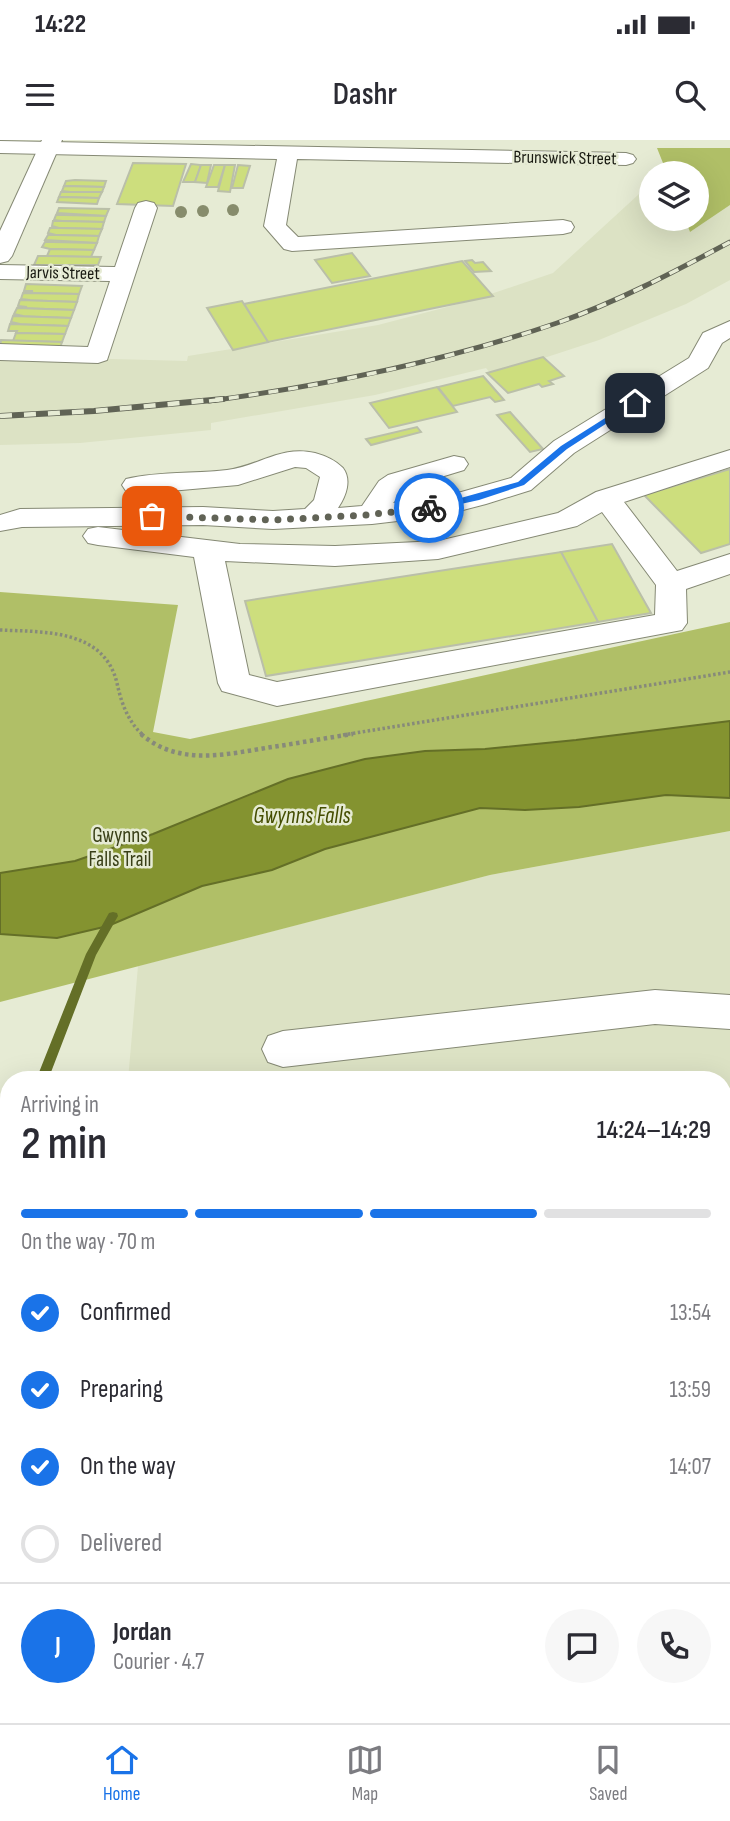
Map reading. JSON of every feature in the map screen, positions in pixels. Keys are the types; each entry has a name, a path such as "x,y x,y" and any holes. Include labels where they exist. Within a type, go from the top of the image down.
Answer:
{"street":[{"path":"0,256 50,144"},
{"name":"Brunswick Street","path":"15,145 266,146 288,153 467,148 625,159"},
{"path":"11,169 15,145"},
{"path":"288,153 275,226 292,244 563,227"},
{"path":"0,352 98,355 146,208"},
{"name":"Jarvis Street","path":"0,272 125,274"},
{"path":"2,523 20,518 312,518 440,507 521,484 564,447 699,363 712,338 730,328"},
{"path":"2,523 208,550 335,556 438,550 567,520 606,498 730,458"},
{"path":"136,485 164,480 242,475 259,471 274,462 302,459 323,465 334,476 329,500 321,512 312,518"},
{"path":"372,514 391,486 403,477 436,471 454,464"},
{"path":"208,550 234,683 277,694 671,623 671,584 606,498"},
{"path":"671,584 730,564"},
{"path":"283,1049 655,1007 730,1012"}],"shaded area":[{"path":"639,194 639,231 709,231 709,219 730,205 730,280 686,304 599,340 492,375 486,368 375,395 211,423 211,430 80,443 0,445 0,356 187,361 188,356 378,325 470,301 553,273"},
{"path":"730,831 730,1071 129,1071 138,966 490,875"}],"green space":[{"path":"657,148 730,148 730,205 709,219 709,161 662,161"},
{"name":"Gwynns Falls Trail","path":"0,592 178,605 153,732 190,739 730,622 730,831 490,875 0,1002"}],"water":[{"name":"Gwynns Falls","path":"730,721 730,798 666,795 579,807 525,810 480,808 325,849 272,870 202,886 108,926 57,938 0,934 0,873 75,861 153,834 288,779 365,759 425,751 485,749"}],"building":[{"path":"133,163 186,164 173,206 117,204"},
{"path":"191,164 201,165 195,182 183,182"},
{"path":"201,165 211,165 207,183 195,182"},
{"path":"214,165 225,165 218,187 206,187"},
{"path":"225,165 235,165 230,192 218,191"},
{"path":"238,165 250,166 243,188 232,188"},
{"path":"66,181 106,181 104,187 64,186"},
{"path":"64,186 104,187 102,192 70,192 62,191"},
{"path":"61,192 102,192 99,198 59,197"},
{"path":"59,197 99,198 97,204 57,202"},
{"path":"59,208 109,209 106,216 57,213"},
{"path":"56,215 106,216 104,222 54,220"},
{"path":"53,221 104,222 102,229 59,228 52,226"},
{"path":"50,228 102,229 99,236 56,235 48,233"},
{"path":"48,235 99,236 97,243 45,240"},
{"path":"45,242 97,243 94,250 50,249 42,247"},
{"path":"50,249 94,250 91,257 47,256"},
{"path":"352,253 370,276 332,283 315,260"},
{"path":"38,256 101,257 98,265 34,265"},
{"path":"472,260 475,263 483,262 491,271 474,272 465,261"},
{"path":"462,261 493,296 268,342 244,304"},
{"path":"26,284 82,286 79,294 23,293 33,291 24,291"},
{"path":"23,293 79,294 77,302 20,300 30,300 21,299"},
{"path":"20,300 77,302 74,310 17,308 27,307 18,306"},
{"path":"242,301 268,342 233,350 207,308"},
{"path":"17,308 74,310 71,318 13,316 23,316 14,314"},
{"path":"13,316 71,318 68,326 10,324 20,324 11,322"},
{"path":"10,324 68,326 65,334 16,333 17,331 8,331"},
{"path":"16,333 65,334 62,342 13,341"},
{"path":"1,340 62,342 59,351 0,349"},
{"path":"543,357 564,376 549,381 553,384 542,387 539,384 508,393 487,373"},
{"path":"483,376 504,400 495,402 490,397 453,406 438,387"},
{"path":"437,387 457,412 389,428 370,403"},
{"path":"510,412 543,449 530,452 497,415"},
{"path":"417,427 421,432 371,445 366,439"},
{"path":"730,469 730,544 701,553 644,495"},
{"path":"612,544 651,613 598,622 561,552"},
{"path":"561,552 598,622 266,676 245,601"}],"waterway":[{"path":"46,1071 91,954 113,916"}],"railway":[{"path":"222,399 385,371 514,337 601,306 730,242"},
{"path":"0,416 94,411 222,399"},
{"path":"209,401 222,399"}],"way so far":[{"path":"152,516 273,520 366,515 429,508"}],"route":[{"path":"429,508 476,498 521,484 564,447 635,403"}]}
